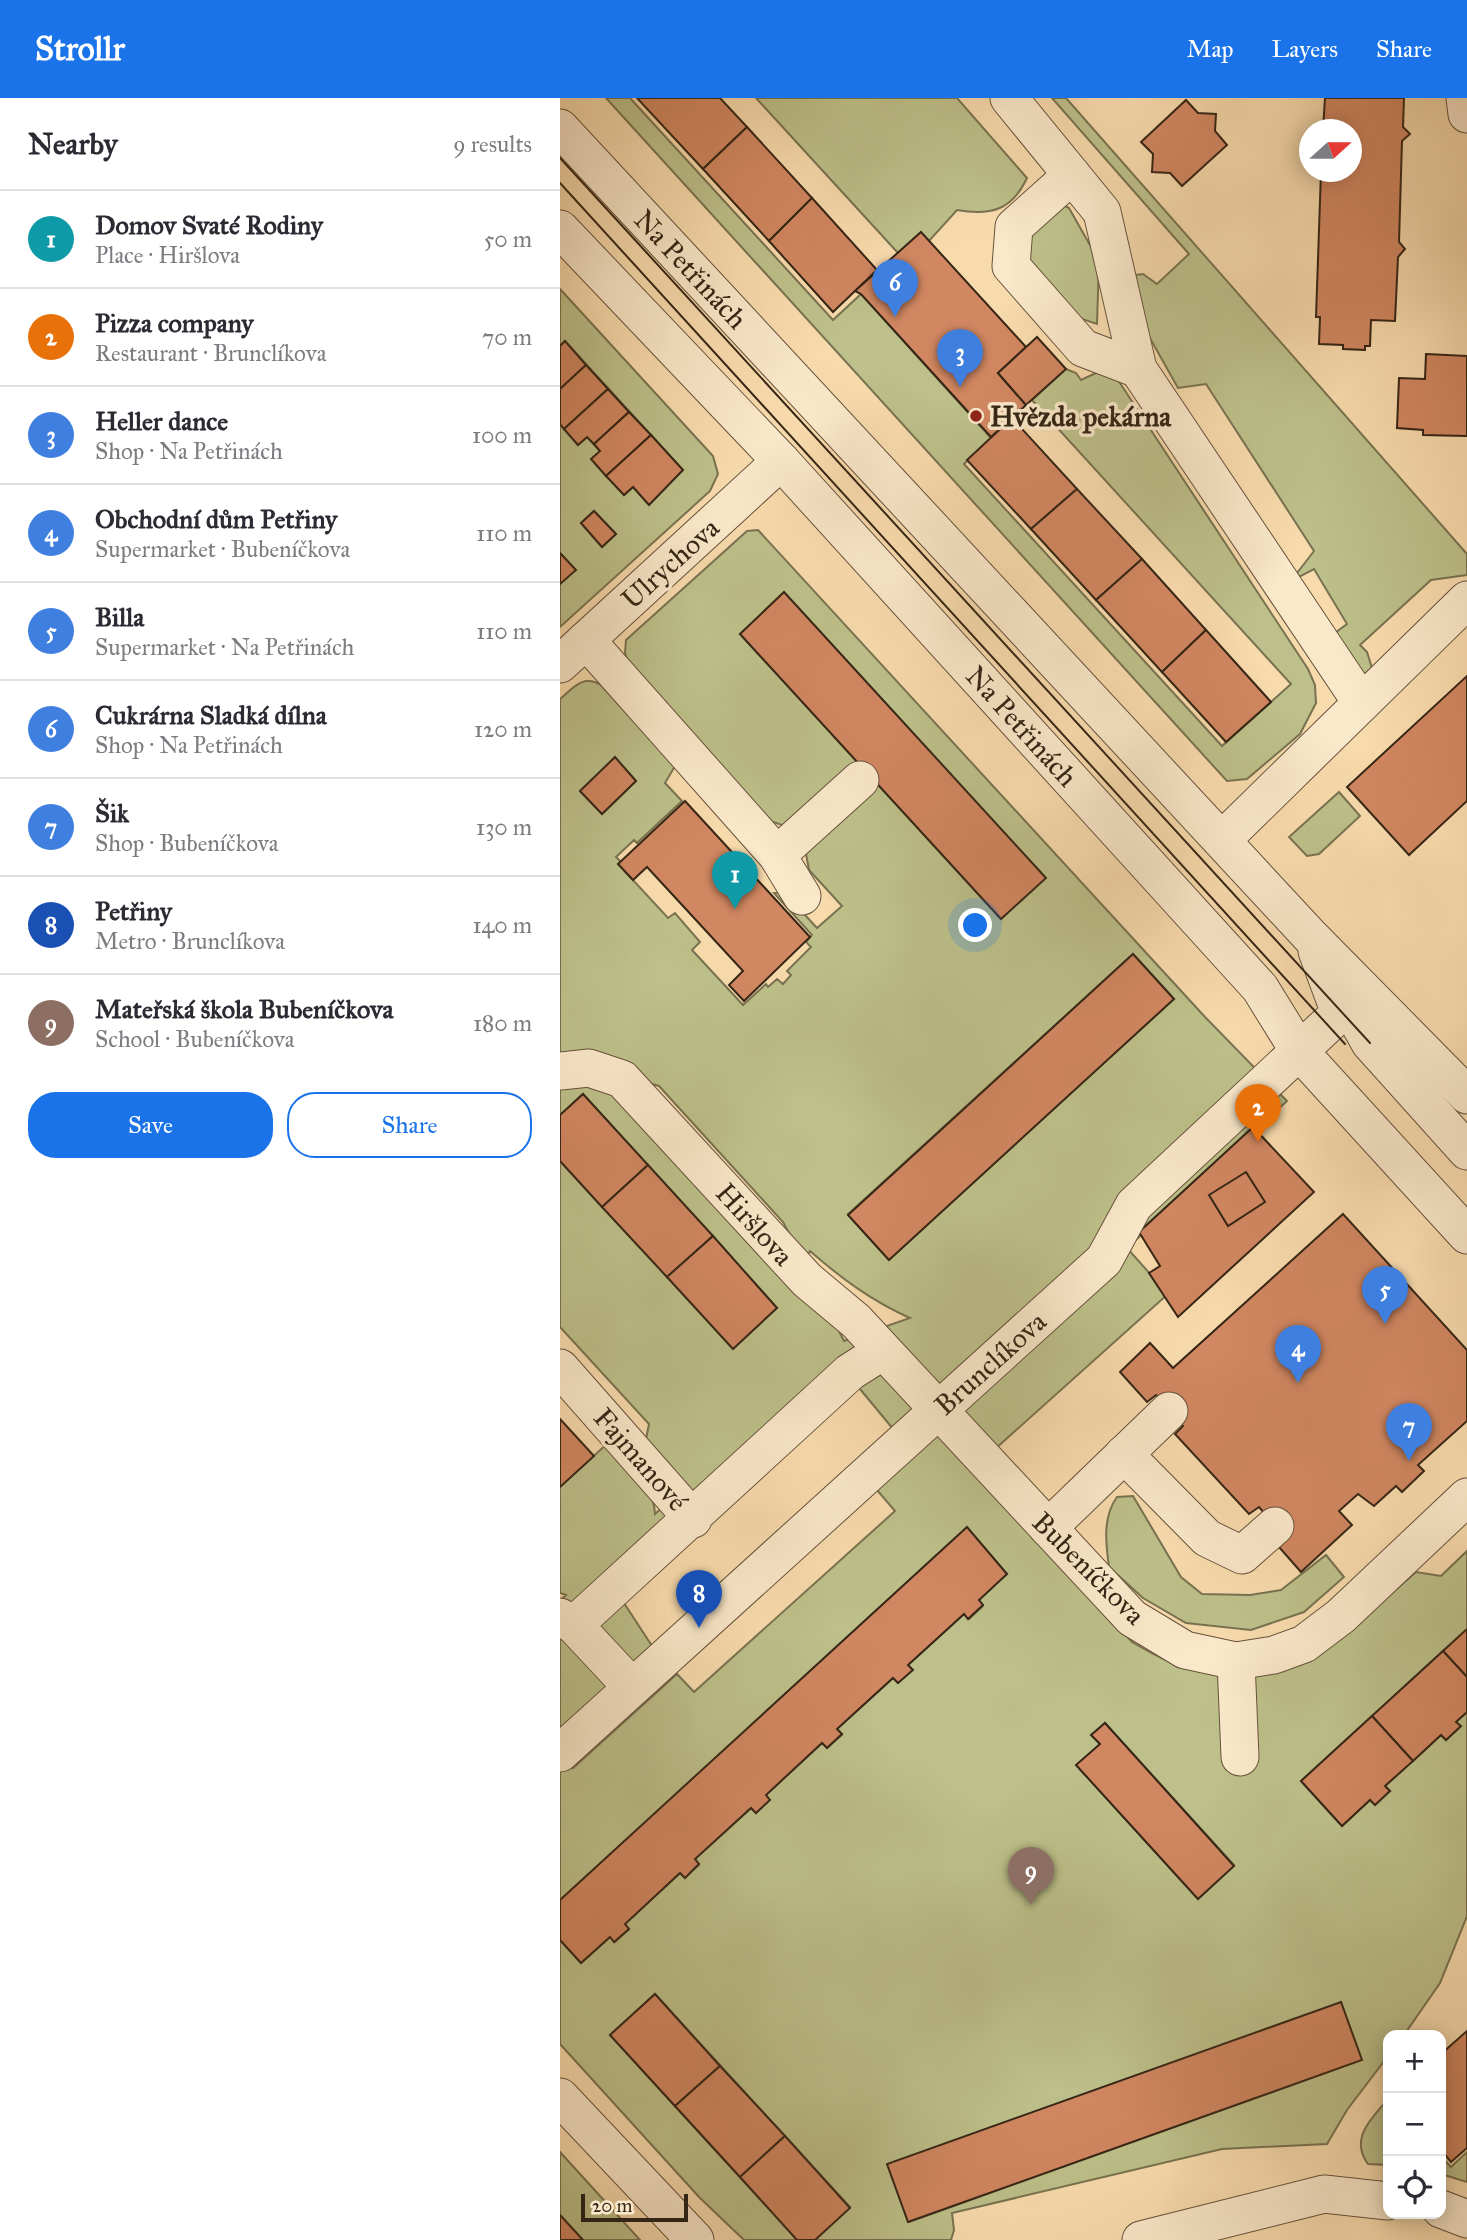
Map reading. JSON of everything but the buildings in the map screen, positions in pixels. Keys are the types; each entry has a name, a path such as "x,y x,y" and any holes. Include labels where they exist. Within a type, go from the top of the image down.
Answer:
{"street":[{"path":"1009,98 1102,212 1138,369 1361,702"},
{"path":"1465,98 1467,114"},
{"name":"Na Petřinách","path":"560,128 1311,937 1467,1095"},
{"path":"1072,175 1014,227 1011,266 1083,348 1138,369"},
{"name":"Na Petřinách","path":"560,229 781,461 1261,988 1299,1051 1467,1236"},
{"name":"Ulrychova","path":"573,652 781,461"},
{"path":"1222,841 1467,600"},
{"path":"573,652 777,855 802,896"},
{"path":"777,855 860,780"},
{"path":"1311,937 1370,1043 1467,1151"},
{"name":"Brunclíkova","path":"560,1753 1104,1260 1134,1205 1340,1013 1311,937"},
{"path":"1299,1051 1345,1044 1467,1177"},
{"name":"Hiršlova","path":"560,1071 589,1068 622,1079 807,1280 848,1313 938,1410"},
{"path":"631,1686 567,1621 693,1519 850,1372 883,1351"},
{"name":"Fajmanové","path":"560,1368 693,1519"},
{"name":"Bubeníčkova","path":"938,1410 1132,1618 1185,1650 1236,1661 1274,1655 1304,1644 1341,1616 1467,1497"},
{"path":"1048,1528 1169,1411"},
{"path":"1124,1454 1207,1538 1242,1555 1275,1526"},
{"path":"1236,1661 1240,1757"},
{"path":"560,2097 695,2240"},
{"path":"1141,2240 1324,2193 1383,2200"},
{"path":"1446,2211 1467,2218"}],"green space":[{"path":"606,98 630,98 833,320 861,294 991,438 964,464 1222,746 1291,684 1032,400 1066,369 1076,373 1081,380 1098,372 1116,377 1308,669 1315,685 1316,703 1300,734 1247,779 1227,781"},
{"path":"756,98 957,98 1027,178 1007,204 990,211 957,210 929,241 898,253"},
{"path":"1052,98 1066,98 1467,554 1467,575 1431,580 1360,645 1367,652 1372,668 1363,676 1335,633 1347,624 1314,569 1299,577 1297,573 1314,551 1206,384 1178,388 1142,324 1135,275 1143,274 1157,284 1189,254"},
{"path":"1052,199 1069,208 1099,261 1097,324 1058,311 1033,280 1027,251 1037,218"},
{"path":"560,289 713,456 718,474 710,491 560,627 560,584 575,570 560,553 560,424 578,445 587,437 600,451 624,495 633,487 649,504 683,470 565,341 560,346","holes":["594,511 616,534 602,547 581,523"]},
{"path":"758,530 1205,1017 1287,1101 1127,1248 1168,1294 975,1467 1132,1642 1172,1663 1204,1672 1215,1673 1330,1647 1416,1572 1441,1576 1467,1551 1467,1629 1301,1781 1342,1826 1370,1800 1390,1791 1385,1786 1441,1735 1446,1740 1460,1727 1456,1722 1467,1712 1467,1916 1440,1983 1407,2030 1383,2030 1383,2063 1347,2110 1327,2144 1222,2149 952,2213 954,2230 951,2240 815,2240 850,2207 655,1994 610,2035 797,2240 744,2240 699,2197 560,2044 560,1940 581,1963 610,1937 615,1942 629,1929 625,1924 680,1873 685,1877 699,1865 695,1859 751,1808 756,1813 766,1795 822,1743 828,1747 842,1735 837,1729 893,1678 898,1683 912,1670 908,1665 964,1614 969,1619 983,1606 979,1600 1007,1574 967,1528 560,1900 560,1601 566,1595 560,1593 560,1487 610,1441 645,1485 654,1504 655,1514 686,1486 646,1439 649,1424 560,1327 560,1161 733,1348 777,1308 583,1094 560,1115 560,1083 585,1082 610,1091 834,1321 844,1341 910,1318 858,1289 810,1251 804,1261 783,1222 659,1086 560,1058 560,699 579,684 589,681 601,685 675,766 665,783 682,801 637,843 634,840 616,857 621,862 619,865 668,918 675,913 700,942 692,950 743,1005 766,984 768,987 777,979 783,984 791,975 787,971 811,947 806,942 812,935 774,893 784,892 817,928 842,906 809,870 800,821 782,825 764,819 630,669 625,653 626,640 747,531","holes":["784,593 1001,919 740,634","615,758 636,781 602,814 580,791","1133,954 1174,999 888,1259 848,1214","855,1383 894,1430 654,1649 620,1597","877,1490 895,1511 694,1692 677,1674 573,1768 565,1758","1105,1723 1234,1865 1198,1899 1077,1766 1100,1744 1092,1735","1341,2002 1361,2060 909,2222"]},
{"path":"1339,792 1360,816 1319,854 1307,856 1289,837"},
{"path":"1133,1496 1181,1577 1202,1594 1250,1595 1281,1590 1326,1555 1344,1577 1304,1612 1251,1630 1186,1623 1143,1598 1109,1567 1106,1531 1112,1505 1117,1497"},
{"path":"1383,2105 1383,2165 1368,2164 1363,2155 1362,2137 1370,2121"},
{"path":"560,2152 640,2240 583,2240 560,2215"},
{"path":"1467,2152 1467,2182 1446,2176 1446,2162 1451,2167"}],"tram line":[{"path":"560,158 1370,1043"},
{"path":"560,183 1345,1044"}],"place":[{"name":"Cukrárna Sladká dílna","path":"895,317"},
{"name":"Heller dance","path":"960,387"},
{"name":"Hvězda pekárna","path":"976,416"},
{"name":"Domov Svaté Rodiny","path":"735,909"},
{"name":"Pizza company","path":"1258,1142"},
{"name":"Billa","path":"1385,1324"},
{"name":"Obchodní dům Petřiny","path":"1298,1383"},
{"name":"Šik","path":"1409,1461"},
{"name":"Petřiny","path":"699,1628"},
{"name":"Mateřská škola Bubeníčkova","path":"1031,1905"}]}
